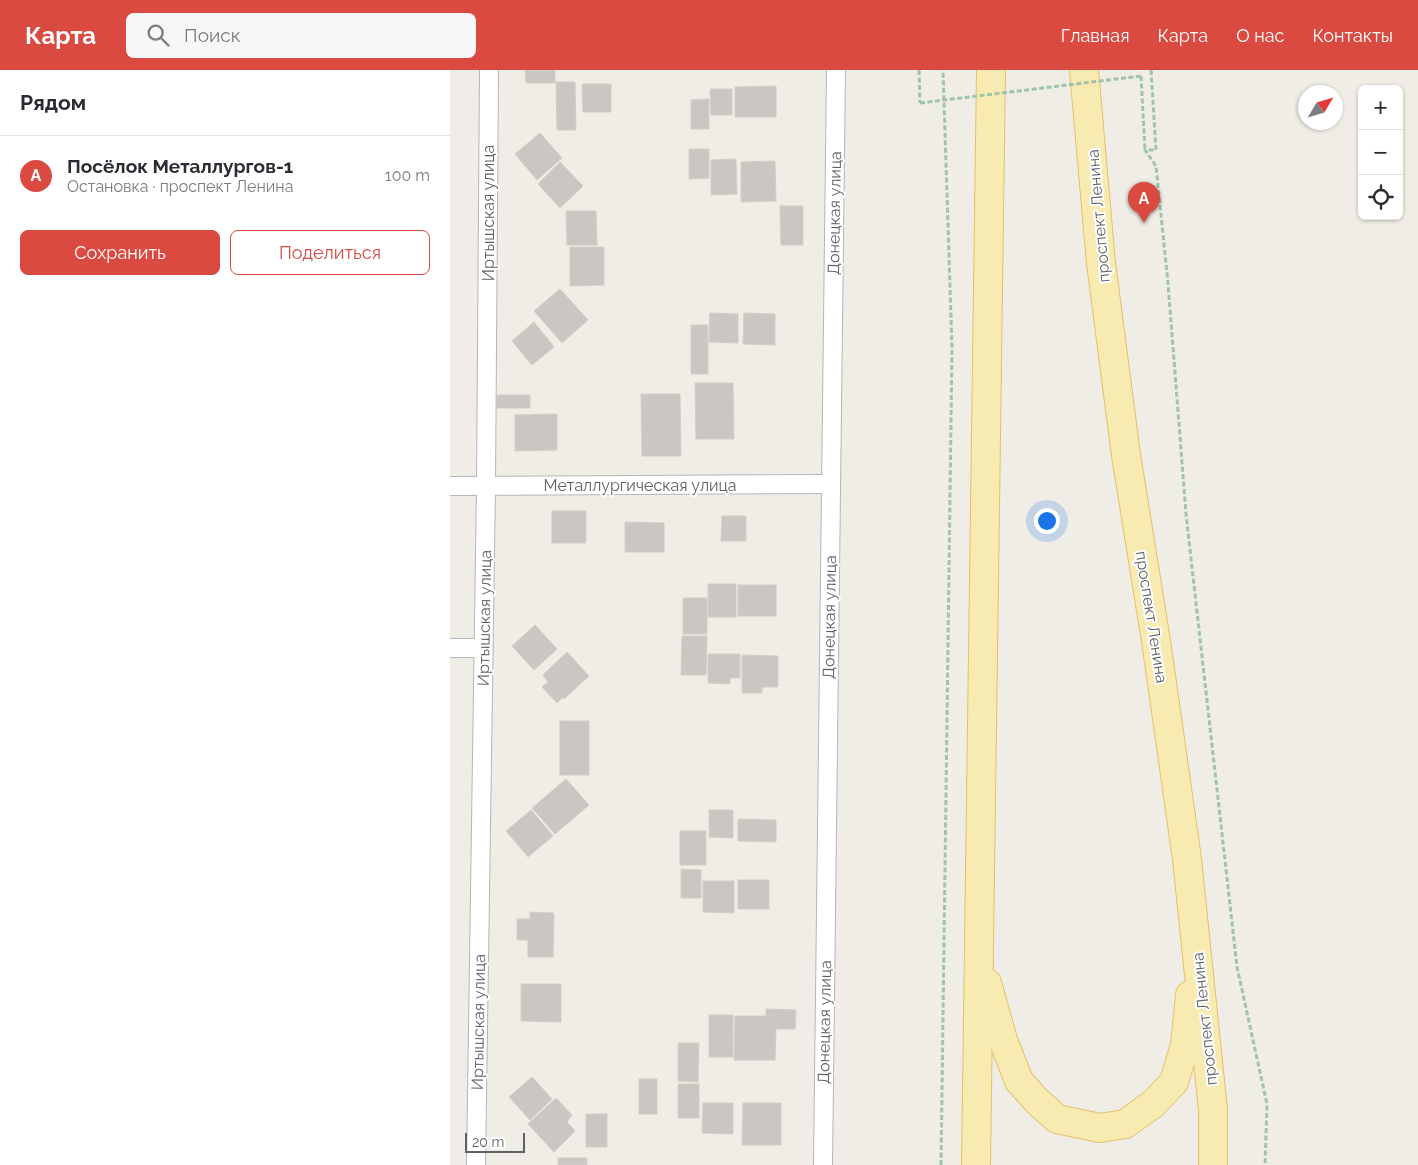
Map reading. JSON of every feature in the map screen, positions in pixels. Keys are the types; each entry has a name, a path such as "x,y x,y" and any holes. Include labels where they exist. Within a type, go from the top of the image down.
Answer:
{"main road":[{"path":"976,1165 991,70"},
{"name":"проспект Ленина","path":"1084,70 1101,263 1126,455 1156,641 1187,859 1213,1110 1213,1165"},
{"path":"978,953 1003,1040 1019,1081 1056,1119 1100,1128 1125,1124 1153,1104 1174,1082 1185,1045 1195,933"}],"street":[{"name":"Иртышская улица","path":"476,1165 486,486 489,70"},
{"name":"Донецкая улица","path":"823,1165 836,70"},
{"name":"Металлургическая улица","path":"450,486 831,484"},
{"path":"450,648 483,648"}],"path":[{"path":"919,70 920,102 1141,76 1145,150 1156,166 1168,283 1186,514 1237,967 1267,1104 1265,1165"},
{"path":"941,1165 952,348 942,70"},
{"path":"1145,150 1156,150 1151,70"}],"building":[{"path":"525,70 555,70 555,83 526,83"},
{"path":"556,82 575,82 576,130 557,130"},
{"path":"582,84 611,84 611,112 583,112"},
{"path":"776,86 776,117 735,117 735,87"},
{"path":"710,89 732,89 732,115 711,115"},
{"path":"709,99 709,129 691,129 691,100"},
{"path":"540,133 562,158 537,180 515,154"},
{"path":"689,149 709,149 709,178 689,179"},
{"path":"736,159 737,194 711,195 711,160"},
{"path":"775,161 776,201 741,202 741,162"},
{"path":"560,162 583,186 560,208 538,184"},
{"path":"780,206 803,206 803,245 781,245"},
{"path":"566,211 596,211 597,245 567,245"},
{"path":"570,247 604,247 604,285 570,286"},
{"path":"560,289 588,320 562,343 534,311"},
{"path":"710,313 738,314 738,343 709,342"},
{"path":"744,313 775,314 775,345 743,344"},
{"path":"534,322 554,347 532,365 512,341"},
{"path":"691,325 708,325 708,374 691,374"},
{"path":"695,383 733,383 734,439 696,439"},
{"path":"641,394 680,394 681,456 642,456"},
{"path":"497,395 530,395 530,408 497,408"},
{"path":"557,414 557,450 515,451 515,415"},
{"path":"552,511 586,511 586,543 552,543"},
{"path":"722,516 746,516 746,541 721,541"},
{"path":"625,522 664,523 664,552 625,552"},
{"path":"708,584 736,584 736,617 708,617"},
{"path":"738,585 776,585 776,616 738,616"},
{"path":"683,598 707,598 707,634 683,634"},
{"path":"535,625 557,649 534,670 512,646"},
{"path":"682,636 707,636 706,675 681,675"},
{"path":"567,652 589,676 557,703 542,687 548,682 543,675"},
{"path":"708,654 740,654 740,678 730,678 730,684 708,683"},
{"path":"742,655 778,656 778,687 762,687 762,693 742,693"},
{"path":"560,721 589,721 589,775 560,775"},
{"path":"566,779 589,805 555,834 532,808"},
{"path":"531,810 553,836 528,857 506,831"},
{"path":"709,810 733,810 733,838 709,837"},
{"path":"738,819 776,820 776,842 738,841"},
{"path":"680,831 706,831 706,865 680,865"},
{"path":"681,869 701,870 701,898 681,898"},
{"path":"738,880 769,880 769,909 738,909"},
{"path":"703,881 734,881 734,913 703,912"},
{"path":"530,912 554,913 553,957 528,957 528,940 517,940 517,919 530,919"},
{"path":"521,984 561,984 561,1022 521,1021"},
{"path":"766,1009 796,1010 795,1029 776,1029 775,1060 734,1060 735,1016 766,1016"},
{"path":"709,1015 733,1015 733,1057 709,1057"},
{"path":"678,1043 699,1043 698,1082 678,1081"},
{"path":"532,1077 552,1099 530,1120 509,1097"},
{"path":"639,1079 657,1079 657,1114 639,1114"},
{"path":"678,1084 699,1084 699,1118 678,1118"},
{"path":"556,1098 572,1115 567,1122 575,1131 554,1152 528,1124"},
{"path":"703,1103 733,1103 733,1134 702,1133"},
{"path":"743,1103 781,1103 781,1145 742,1145"},
{"path":"586,1114 607,1114 607,1147 586,1147"},
{"path":"558,1158 587,1158 587,1165 558,1165"}],"place":[{"name":"Посёлок Металлургов-1","path":"1144,223"}]}
